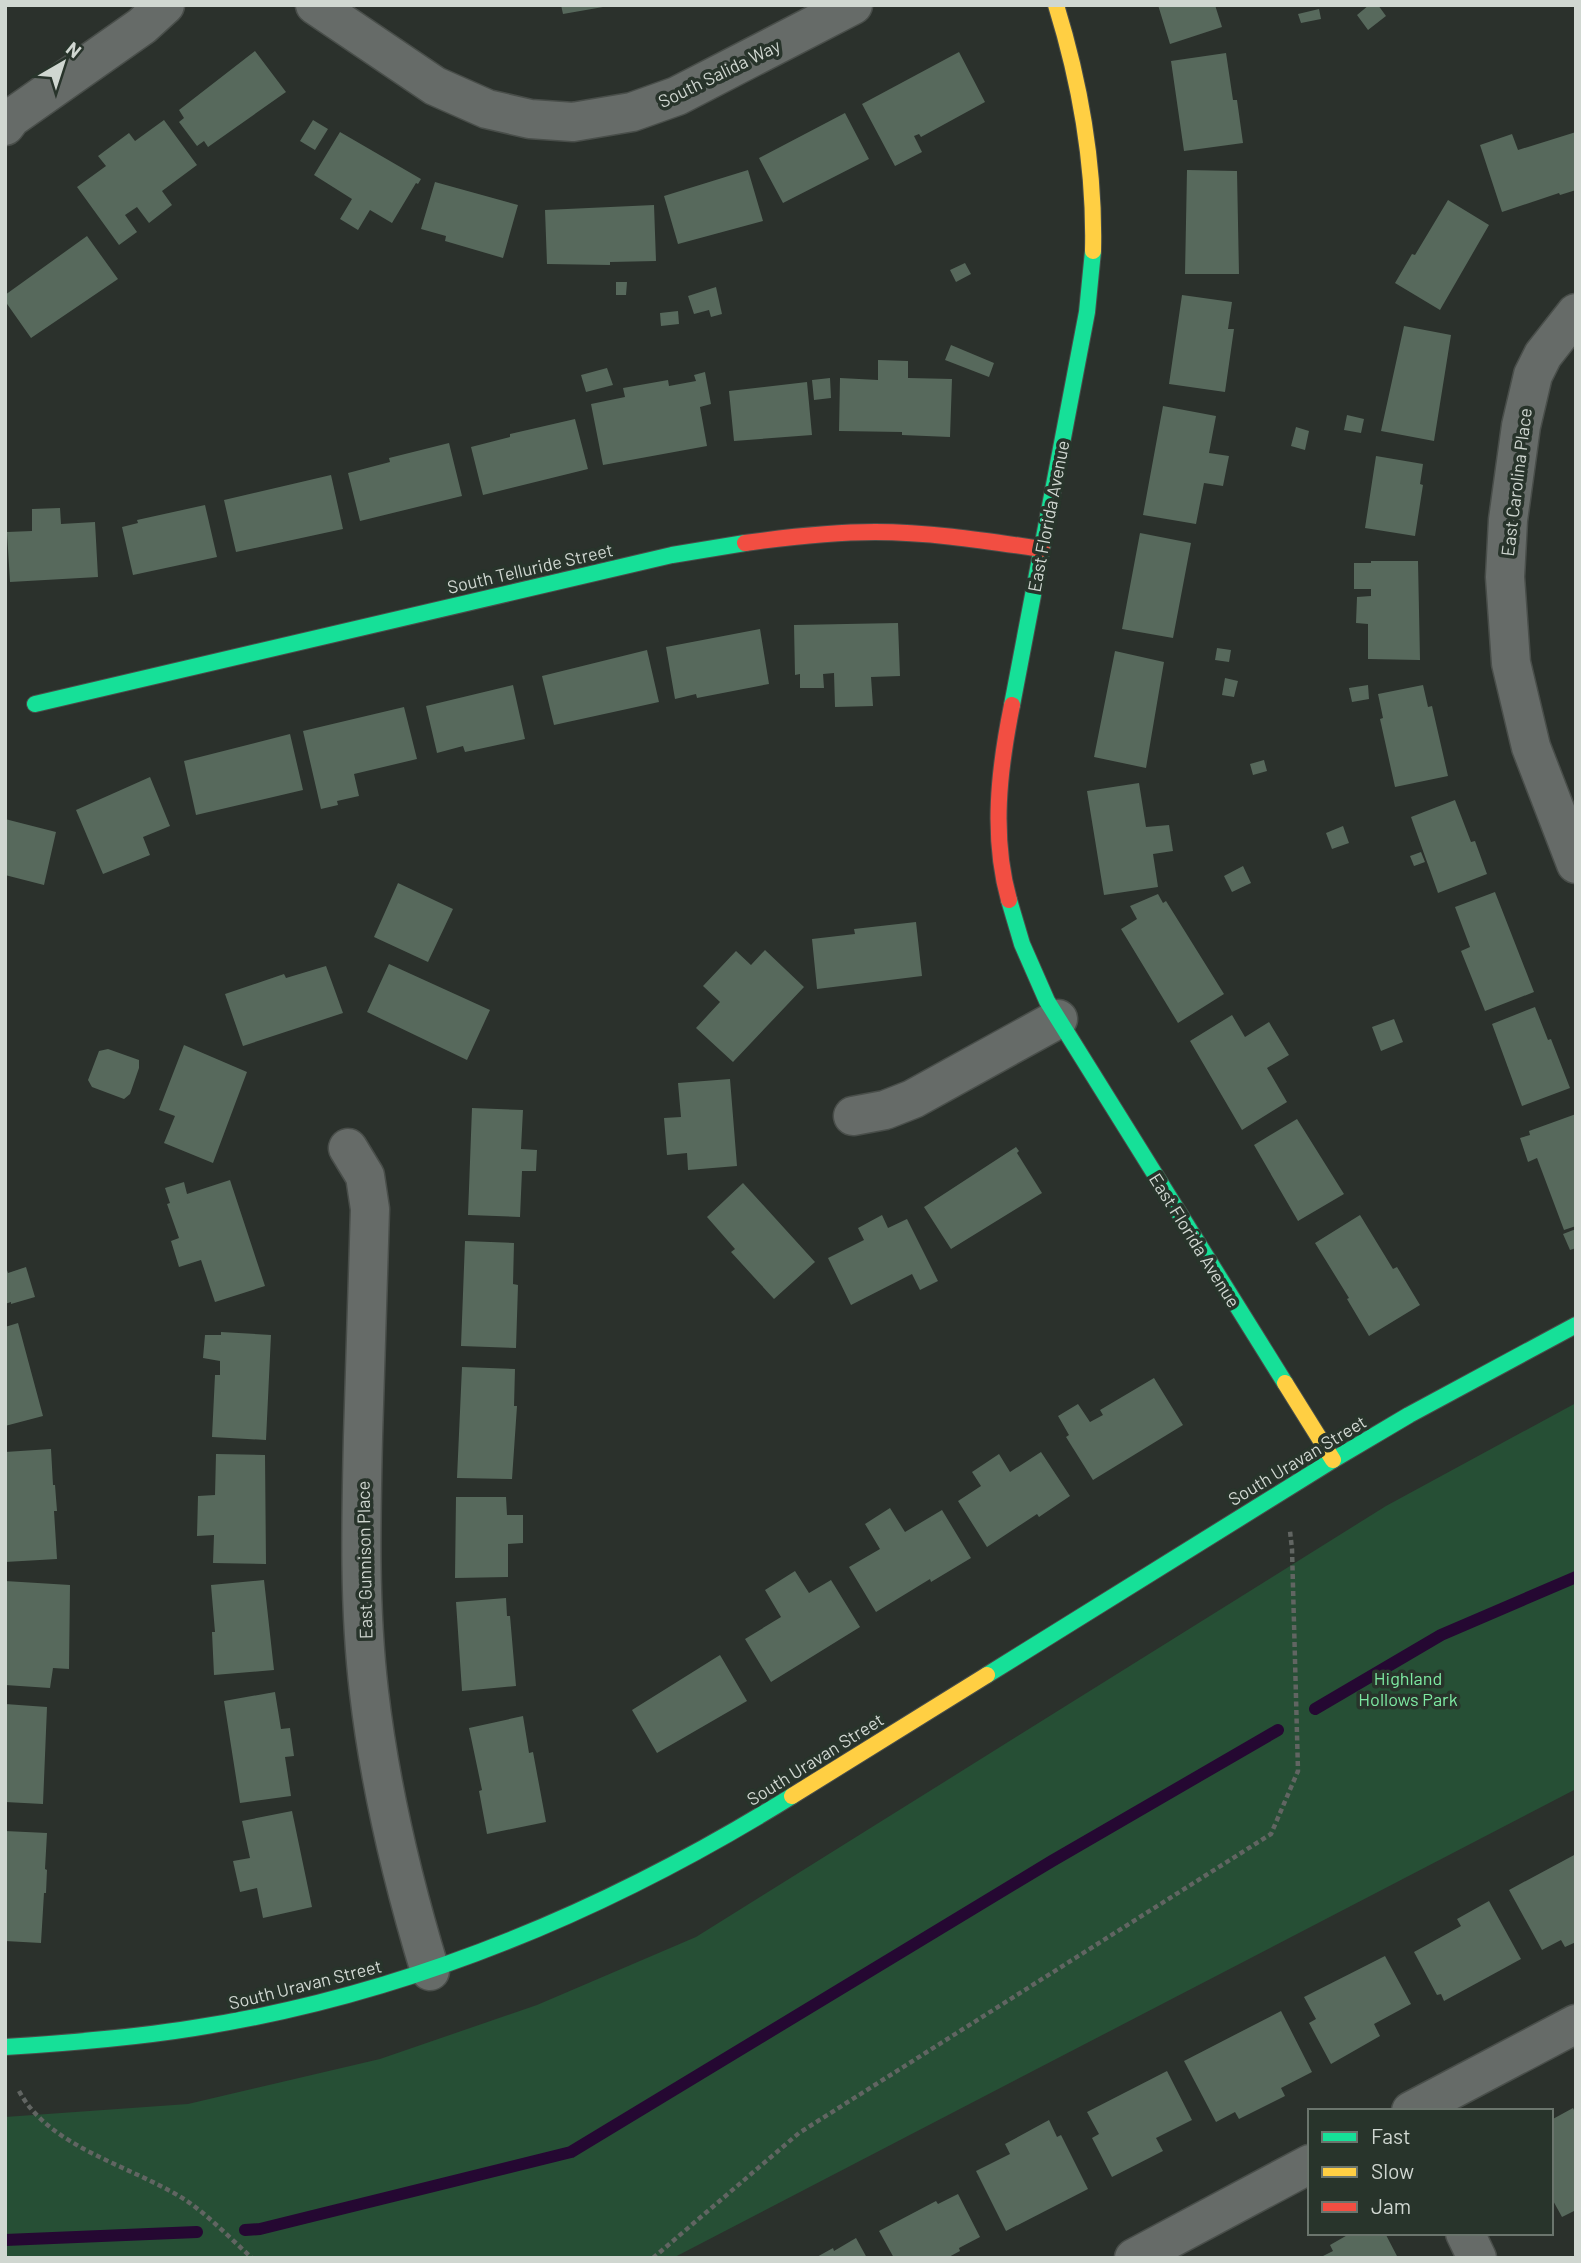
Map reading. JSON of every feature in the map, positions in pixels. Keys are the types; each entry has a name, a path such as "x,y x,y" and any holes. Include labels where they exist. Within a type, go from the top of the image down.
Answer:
{"street":[{"path":"5,126 11,118 142,26 165,5"},
{"name":"South Salida Way","path":"315,5 435,86 488,109 530,119 573,122 632,113 677,96 853,5"},
{"name":"East Florida Avenue","path":"1056,5 1069,44 1084,110 1092,177 1093,244 1087,312 1001,760 998,823 1005,884 1022,944 1058,1019 1333,1460"},
{"name":"East Carolina Place","path":"1576,313 1543,355 1533,375 1519,440 1508,520 1505,577 1511,663 1531,747 1576,864"},
{"name":"South Telluride Street","path":"35,704 672,555 764,539 856,532 949,536 1042,549"},
{"path":"853,1115 885,1110 913,1099 1058,1019"},
{"name":"East Gunnison Place","path":"348,1148 365,1176 370,1209 360,1546 369,1690 392,1832 430,1971"},
{"name":"South Uravan Street","path":"5,2047 51,2046 132,2038 291,2010 430,1971 506,1944 581,1912 653,1878 724,1838 1333,1460 1409,1415 1576,1325"},
{"path":"1415,2109 1576,2024"},
{"path":"1134,2258 1308,2165"},
{"path":"1466,2235 1477,2258"}],"path":[{"path":"653,2258 799,2133 1271,1834 1298,1771 1292,1549 1284,1490"},
{"path":"19,2091 28,2108 57,2133 188,2202 252,2258"}],"green space":[{"name":"Highland Hollows Park","path":"1576,1403 1576,1789 673,2258 5,2258 5,2117 188,2104 380,2059 537,2005 696,1937 1386,1506"}],"building":[{"path":"561,5 602,5 603,7 563,14"},
{"path":"1158,5 1215,5 1222,27 1170,44"},
{"path":"1369,5 1378,5 1386,16 1368,30 1357,15"},
{"path":"1319,9 1321,19 1301,23 1298,14"},
{"path":"255,51 286,92 208,147 204,141 197,146 179,122 184,118 179,110"},
{"path":"959,52 985,102 921,137 919,134 914,136 922,152 895,166 862,104"},
{"path":"1226,53 1243,143 1184,151 1171,61"},
{"path":"845,113 869,159 783,203 759,158"},
{"path":"164,120 197,165 162,191 172,205 149,223 137,207 125,215 137,232 119,245 77,187 106,166 98,156 129,133 135,141"},
{"path":"313,120 328,129 315,150 300,141"},
{"path":"340,132 421,179 392,223 370,210 358,230 340,219 352,199 314,175"},
{"path":"1576,132 1576,190 1502,212 1480,145 1512,134 1518,150"},
{"path":"748,170 763,221 678,244 664,196"},
{"path":"1187,170 1237,171 1239,274 1185,274"},
{"path":"435,182 518,205 503,258 445,241 446,236 421,229"},
{"path":"1448,200 1489,225 1440,310 1395,283"},
{"path":"654,205 656,261 610,262 610,265 547,264 545,210"},
{"path":"87,236 118,279 31,338 5,301 5,295"},
{"path":"965,263 971,274 956,282 950,270"},
{"path":"616,282 627,282 626,295 616,295"},
{"path":"716,287 722,314 711,317 709,310 694,314 688,296"},
{"path":"1182,295 1232,302 1228,329 1234,329 1225,392 1169,384"},
{"path":"678,311 679,324 661,326 660,313"},
{"path":"1404,326 1451,335 1434,441 1381,431"},
{"path":"951,345 994,363 989,377 945,360"},
{"path":"878,360 908,361 908,378 952,379 950,437 902,435 902,432 839,431 840,378 878,380"},
{"path":"607,368 613,385 586,392 581,375"},
{"path":"705,372 711,404 700,407 707,446 603,465 591,404 625,397 623,388 668,380 669,386 696,381 694,375"},
{"path":"830,378 831,398 814,400 812,380"},
{"path":"807,382 812,435 734,441 729,391"},
{"path":"1163,406 1216,416 1209,453 1229,456 1223,486 1204,483 1196,524 1143,515"},
{"path":"1347,415 1364,419 1361,433 1344,430"},
{"path":"575,419 588,469 483,495 471,447 510,437 510,434"},
{"path":"1296,427 1309,431 1305,450 1291,446"},
{"path":"449,443 462,496 360,521 348,473 390,462 389,458"},
{"path":"1376,456 1423,464 1420,484 1423,485 1415,536 1365,528"},
{"path":"331,475 343,529 236,552 224,500"},
{"path":"205,505 217,557 133,575 122,527 138,523 137,520"},
{"path":"60,508 61,524 95,522 98,577 10,582 7,532 32,531 32,509"},
{"path":"1140,533 1191,543 1173,638 1122,629"},
{"path":"1418,561 1420,660 1368,659 1368,624 1356,623 1357,597 1371,596 1371,589 1354,589 1354,563"},
{"path":"898,623 900,676 871,677 873,706 835,707 834,673 823,674 824,688 800,688 800,674 795,675 794,625"},
{"path":"760,629 769,684 697,698 696,694 675,699 666,647"},
{"path":"1217,648 1231,650 1229,662 1215,660"},
{"path":"647,650 659,702 554,725 542,676"},
{"path":"1115,651 1164,662 1146,768 1094,757"},
{"path":"1225,678 1238,681 1234,697 1222,695"},
{"path":"513,685 525,739 465,752 463,746 437,753 426,706"},
{"path":"1368,685 1369,699 1352,702 1349,688"},
{"path":"1423,685 1428,707 1432,706 1448,776 1395,787 1380,719 1383,718 1378,694"},
{"path":"404,707 417,759 354,774 359,796 337,801 338,805 321,809 303,731"},
{"path":"290,734 303,790 196,815 184,761"},
{"path":"1264,760 1267,771 1253,775 1250,764"},
{"path":"150,777 170,826 143,837 150,855 103,874 76,810"},
{"path":"1139,783 1146,827 1169,825 1173,851 1153,854 1158,887 1104,895 1087,791"},
{"path":"1455,800 1487,874 1438,893 1411,817"},
{"path":"5,819 56,832 44,885 5,875"},
{"path":"1343,826 1349,843 1332,849 1326,833"},
{"path":"1421,852 1425,862 1414,866 1410,856"},
{"path":"1243,866 1251,883 1232,892 1224,876"},
{"path":"398,883 453,909 428,962 374,937"},
{"path":"1495,892 1534,992 1485,1011 1461,951 1470,947 1455,907"},
{"path":"1158,894 1163,903 1166,901 1224,994 1178,1023 1121,929 1137,919 1130,906"},
{"path":"916,922 922,976 817,989 812,939 855,934 854,929"},
{"path":"765,950 804,987 733,1062 696,1028 720,1002 703,986 736,951 751,965"},
{"path":"389,964 490,1010 467,1060 367,1012"},
{"path":"326,966 343,1013 243,1046 225,994 284,974 286,978"},
{"path":"1535,1007 1570,1088 1522,1106 1492,1024"},
{"path":"1232,1015 1245,1037 1269,1022 1289,1055 1267,1068 1287,1102 1242,1130 1190,1041"},
{"path":"1394,1019 1403,1042 1381,1051 1372,1027"},
{"path":"184,1045 247,1072 213,1163 164,1143 175,1116 159,1110"},
{"path":"108,1049 139,1060 130,1094 124,1099 92,1087 88,1080 99,1051"},
{"path":"730,1079 737,1166 688,1170 687,1153 667,1155 664,1118 681,1117 678,1083"},
{"path":"472,1108 523,1110 521,1149 537,1150 536,1171 522,1171 520,1217 468,1215"},
{"path":"1576,1114 1576,1226 1564,1230 1537,1158 1528,1162 1520,1138 1530,1135 1529,1131"},
{"path":"1297,1119 1344,1194 1298,1221 1254,1145"},
{"path":"1016,1147 1042,1193 951,1249 924,1207"},
{"path":"230,1180 265,1286 215,1302 201,1260 179,1267 171,1241 179,1238 167,1204 170,1203 165,1188 184,1182 187,1194"},
{"path":"743,1183 815,1262 774,1299 731,1252 735,1249 707,1217"},
{"path":"882,1215 888,1228 907,1219 938,1281 920,1290 912,1274 851,1305 828,1258 864,1240 858,1228"},
{"path":"1360,1215 1393,1269 1397,1267 1420,1305 1369,1336 1315,1243"},
{"path":"1576,1229 1576,1248 1570,1250 1563,1234"},
{"path":"465,1241 514,1243 513,1284 518,1285 516,1348 461,1346"},
{"path":"6,1267 8,1273 26,1267 35,1297 5,1304"},
{"path":"18,1323 43,1416 5,1426 5,1327"},
{"path":"221,1332 271,1335 266,1440 212,1437 215,1375 220,1375 220,1361 203,1358 205,1335 221,1335"},
{"path":"462,1367 515,1369 514,1406 517,1406 512,1479 457,1478"},
{"path":"1154,1378 1183,1425 1093,1480 1066,1437 1069,1435 1058,1416 1078,1404 1090,1422 1103,1415 1100,1410"},
{"path":"51,1449 57,1511 54,1511 57,1559 5,1562 5,1452"},
{"path":"1041,1452 1070,1496 987,1547 958,1501 981,1486 972,1472 999,1454 1010,1472"},
{"path":"216,1454 265,1455 266,1564 213,1563 214,1535 197,1536 198,1496 215,1495"},
{"path":"456,1497 506,1497 507,1515 523,1515 523,1543 508,1544 508,1577 455,1578"},
{"path":"890,1508 905,1532 942,1510 971,1558 876,1612 849,1567 880,1549 865,1524"},
{"path":"795,1571 809,1593 831,1580 860,1627 771,1682 745,1639 781,1617 765,1590"},
{"path":"264,1580 274,1670 214,1675 212,1632 215,1632 211,1585"},
{"path":"5,1581 70,1585 69,1669 53,1668 50,1688 5,1685"},
{"path":"506,1598 516,1686 462,1691 456,1602"},
{"path":"720,1655 747,1701 657,1753 632,1710"},
{"path":"275,1692 281,1729 290,1728 294,1756 285,1757 291,1796 240,1803 224,1701"},
{"path":"5,1704 47,1707 43,1804 5,1802"},
{"path":"523,1716 529,1753 533,1752 546,1822 487,1834 479,1791 482,1790 469,1728"},
{"path":"292,1811 312,1907 263,1918 257,1888 240,1892 233,1861 250,1858 242,1821"},
{"path":"5,1831 47,1833 46,1893 41,1943 5,1941"},
{"path":"1576,1854 1576,1942 1565,1947 1561,1940 1542,1950 1509,1890"},
{"path":"1489,1901 1521,1959 1444,2001 1441,1994 1437,1995 1414,1952 1461,1926 1457,1919"},
{"path":"1385,1956 1411,2004 1374,2024 1380,2036 1331,2064 1309,2023 1316,2019 1304,1997"},
{"path":"1281,2011 1312,2072 1281,2088 1285,2096 1239,2119 1235,2112 1216,2122 1184,2061"},
{"path":"1167,2071 1192,2120 1156,2138 1163,2151 1112,2177 1092,2138 1099,2134 1087,2112"},
{"path":"1573,2108 1576,2114 1576,2210 1562,2217 1553,2201 1553,2119"},
{"path":"1049,2120 1057,2137 1061,2135 1088,2189 1006,2231 976,2171 1010,2154 1005,2144"},
{"path":"958,2194 980,2237 947,2258 894,2258 879,2231 936,2201 938,2204"},
{"path":"1348,2235 1386,2235 1398,2258 1319,2258 1333,2251 1330,2245"},
{"path":"856,2238 867,2258 815,2258 833,2248 834,2251"}],"waterway":[{"path":"1315,1709 1441,1635 1576,1577"},
{"path":"245,2230 260,2229 571,2152 1052,1861 1278,1730"},
{"path":"5,2240 197,2232"}],"traffic: fast":[{"path":"1012,705 1087,312 1093,251"},
{"path":"35,704 672,555 745,543"},
{"path":"1009,900 1022,944 1047,1001 1285,1383"},
{"path":"987,1675 1333,1460 1409,1415 1576,1325"},
{"path":"5,2047 100,2040 194,2028 274,2013 352,1994 429,1970 505,1942 579,1910 652,1875 792,1796"}],"traffic: slow":[{"path":"1056,5 1073,66 1085,127 1092,188 1093,251"},
{"path":"1285,1383 1333,1460"},
{"path":"792,1796 987,1675"}],"traffic: jam":[{"path":"745,543 826,534 896,532 1042,549"},
{"path":"1009,900 1000,852 999,802 1012,705"}]}
